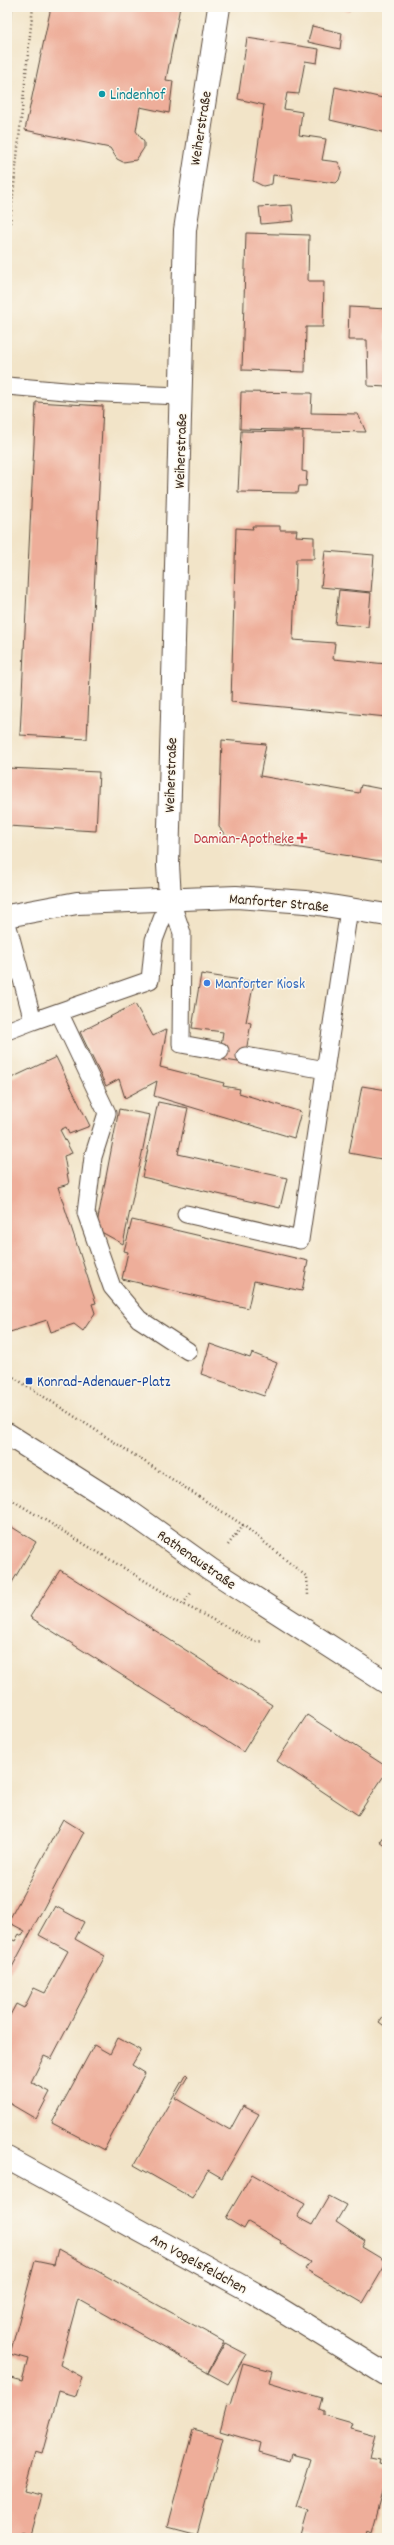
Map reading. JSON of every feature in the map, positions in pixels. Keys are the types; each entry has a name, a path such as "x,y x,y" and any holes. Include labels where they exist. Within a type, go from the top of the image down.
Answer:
{"street":[{"name":"Weiherstraße","path":"170,898 168,865 182,396 185,230 219,7"},
{"name":"Manforter Straße","path":"170,898 236,897 306,902 387,915"},
{"path":"7,916 77,903 170,898"},
{"name":"Rathenaustraße","path":"7,1434 130,1512 210,1569 387,1683"},
{"name":"Am Vogelsfeldchen","path":"7,2158 254,2293 387,2375"}],"lane":[{"path":"7,386 77,392 182,396"},
{"path":"7,1031 150,980 154,940 170,898"},
{"path":"170,898 182,933 181,1044 220,1051"},
{"path":"186,1214 300,1240 349,909"},
{"path":"7,923 33,1021"},
{"path":"59,1012 107,1114 93,1157 86,1213 112,1287 139,1319 188,1351"},
{"path":"245,1056 326,1070"}],"path":[{"path":"7,251 33,7"},
{"path":"11,1376 14,1372"},
{"path":"7,1373 243,1525 307,1577 310,1634 255,1642 183,1604 7,1497"},
{"path":"61,1408 64,1403"}],"water":[{"path":"7,7 13,7 10,38 7,47"}],"building":[{"name":"Lindenhof","path":"51,7 180,7 166,80 173,81 169,113 140,107 136,131 144,142 144,148 136,160 123,162 117,159 110,148 25,130"},
{"path":"327,7 350,7 350,11"},
{"path":"312,26 342,33 340,49 308,42"},
{"path":"247,38 319,49 317,63 305,61 299,94 287,93 284,109 302,112 299,135 326,139 322,160 338,162 342,170 339,180 336,183 273,175 272,184 263,186 253,181 264,105 238,99"},
{"path":"335,87 387,99 387,133 330,120"},
{"path":"292,205 294,221 261,224 259,207"},
{"path":"246,233 309,235 308,281 324,281 323,327 306,327 305,372 242,370"},
{"path":"349,307 387,309 387,387 368,386 367,340 348,340"},
{"path":"241,392 312,393 311,413 358,414 366,432 240,429"},
{"path":"36,402 103,406 87,739 20,735"},
{"path":"241,431 303,432 302,471 307,472 306,486 299,486 298,493 238,492"},
{"path":"252,526 280,526 280,530 297,530 296,536 314,537 314,559 296,559 293,640 335,643 333,659 387,664 387,717 231,702 236,528 253,529"},
{"path":"325,551 374,555 371,592 321,587"},
{"path":"339,590 371,593 368,627 335,624"},
{"path":"222,740 266,744 260,776 359,793 361,785 387,790 387,862 226,836 219,827"},
{"path":"7,768 99,772 96,831 7,826"},
{"path":"201,974 254,982 246,1022 251,1023 244,1063 219,1059 223,1032 192,1028"},
{"path":"135,1004 153,1036 167,1029 160,1067 224,1083 223,1086 240,1089 239,1093 301,1112 294,1138 154,1096 157,1081 125,1098 119,1079 106,1086 80,1032"},
{"path":"56,1057 90,1126 69,1134 66,1127 60,1130 72,1153 64,1156 69,1184 58,1187 96,1303 92,1304 95,1313 83,1331 74,1324 51,1332 47,1320 7,1333 7,1080"},
{"path":"362,1086 387,1090 387,1160 349,1153"},
{"path":"158,1102 188,1108 178,1154 287,1178 280,1208 142,1177"},
{"path":"119,1109 150,1115 123,1244 96,1229"},
{"path":"132,1220 308,1261 302,1291 254,1281 248,1308 122,1279 128,1252 124,1251"},
{"path":"210,1344 250,1358 252,1353 277,1363 264,1396 201,1374"},
{"path":"7,1524 36,1542 7,1591"},
{"path":"60,1570 272,1705 243,1752 30,1617"},
{"path":"307,1715 387,1767 387,1771 358,1815 277,1761"},
{"path":"63,1819 84,1832 10,1971 7,1969 7,1937 15,1941 19,1934 22,1936 25,1931 8,1922"},
{"path":"387,1832 387,1847 380,1842"},
{"path":"55,1906 84,1922 75,1939 105,1956 51,2059 44,2056 31,2082 50,2092 36,2119 7,2102 7,2021 16,2004 24,2008 34,1988 45,1993 68,1951 39,1935"},
{"path":"387,2011 387,2028 379,2022"},
{"path":"118,2038 141,2050 132,2065 145,2073 104,2150 52,2123 94,2045 110,2054"},
{"path":"186,2074 188,2076 175,2098 230,2130 243,2106 259,2114 222,2178 208,2170 192,2198 134,2165"},
{"path":"252,2174 305,2204 297,2217 312,2225 329,2196 346,2205 336,2222 365,2241 362,2247 387,2262 363,2303 305,2269 310,2262 280,2243 281,2241 248,2222 244,2229 226,2218"},
{"path":"58,2249 224,2342 208,2372 78,2299 60,2365 82,2377 76,2396 59,2391 42,2454 35,2452 24,2491 41,2495 30,2535 21,2532 19,2538 7,2538 7,2377 22,2381 28,2359 10,2354 35,2261 54,2265"},
{"path":"225,2343 246,2354 228,2384 208,2373"},
{"path":"243,2363 272,2371 269,2382 322,2398 319,2409 324,2411 324,2415 352,2423 350,2428 376,2435 370,2457 380,2459 379,2463 387,2465 387,2474 371,2533 367,2531 365,2538 309,2538 301,2536 308,2511 296,2508 311,2459 291,2454 289,2461 258,2452 260,2443 220,2431 227,2404 231,2405"},
{"path":"193,2430 223,2438 197,2534 167,2526"}],"place":[{"name":"Lindenhof","path":"102,94"},
{"name":"Damian-Apotheke","path":"302,838"},
{"name":"Manforter Kiosk","path":"207,983"},
{"name":"Konrad-Adenauer-Platz","path":"29,1381"}]}
